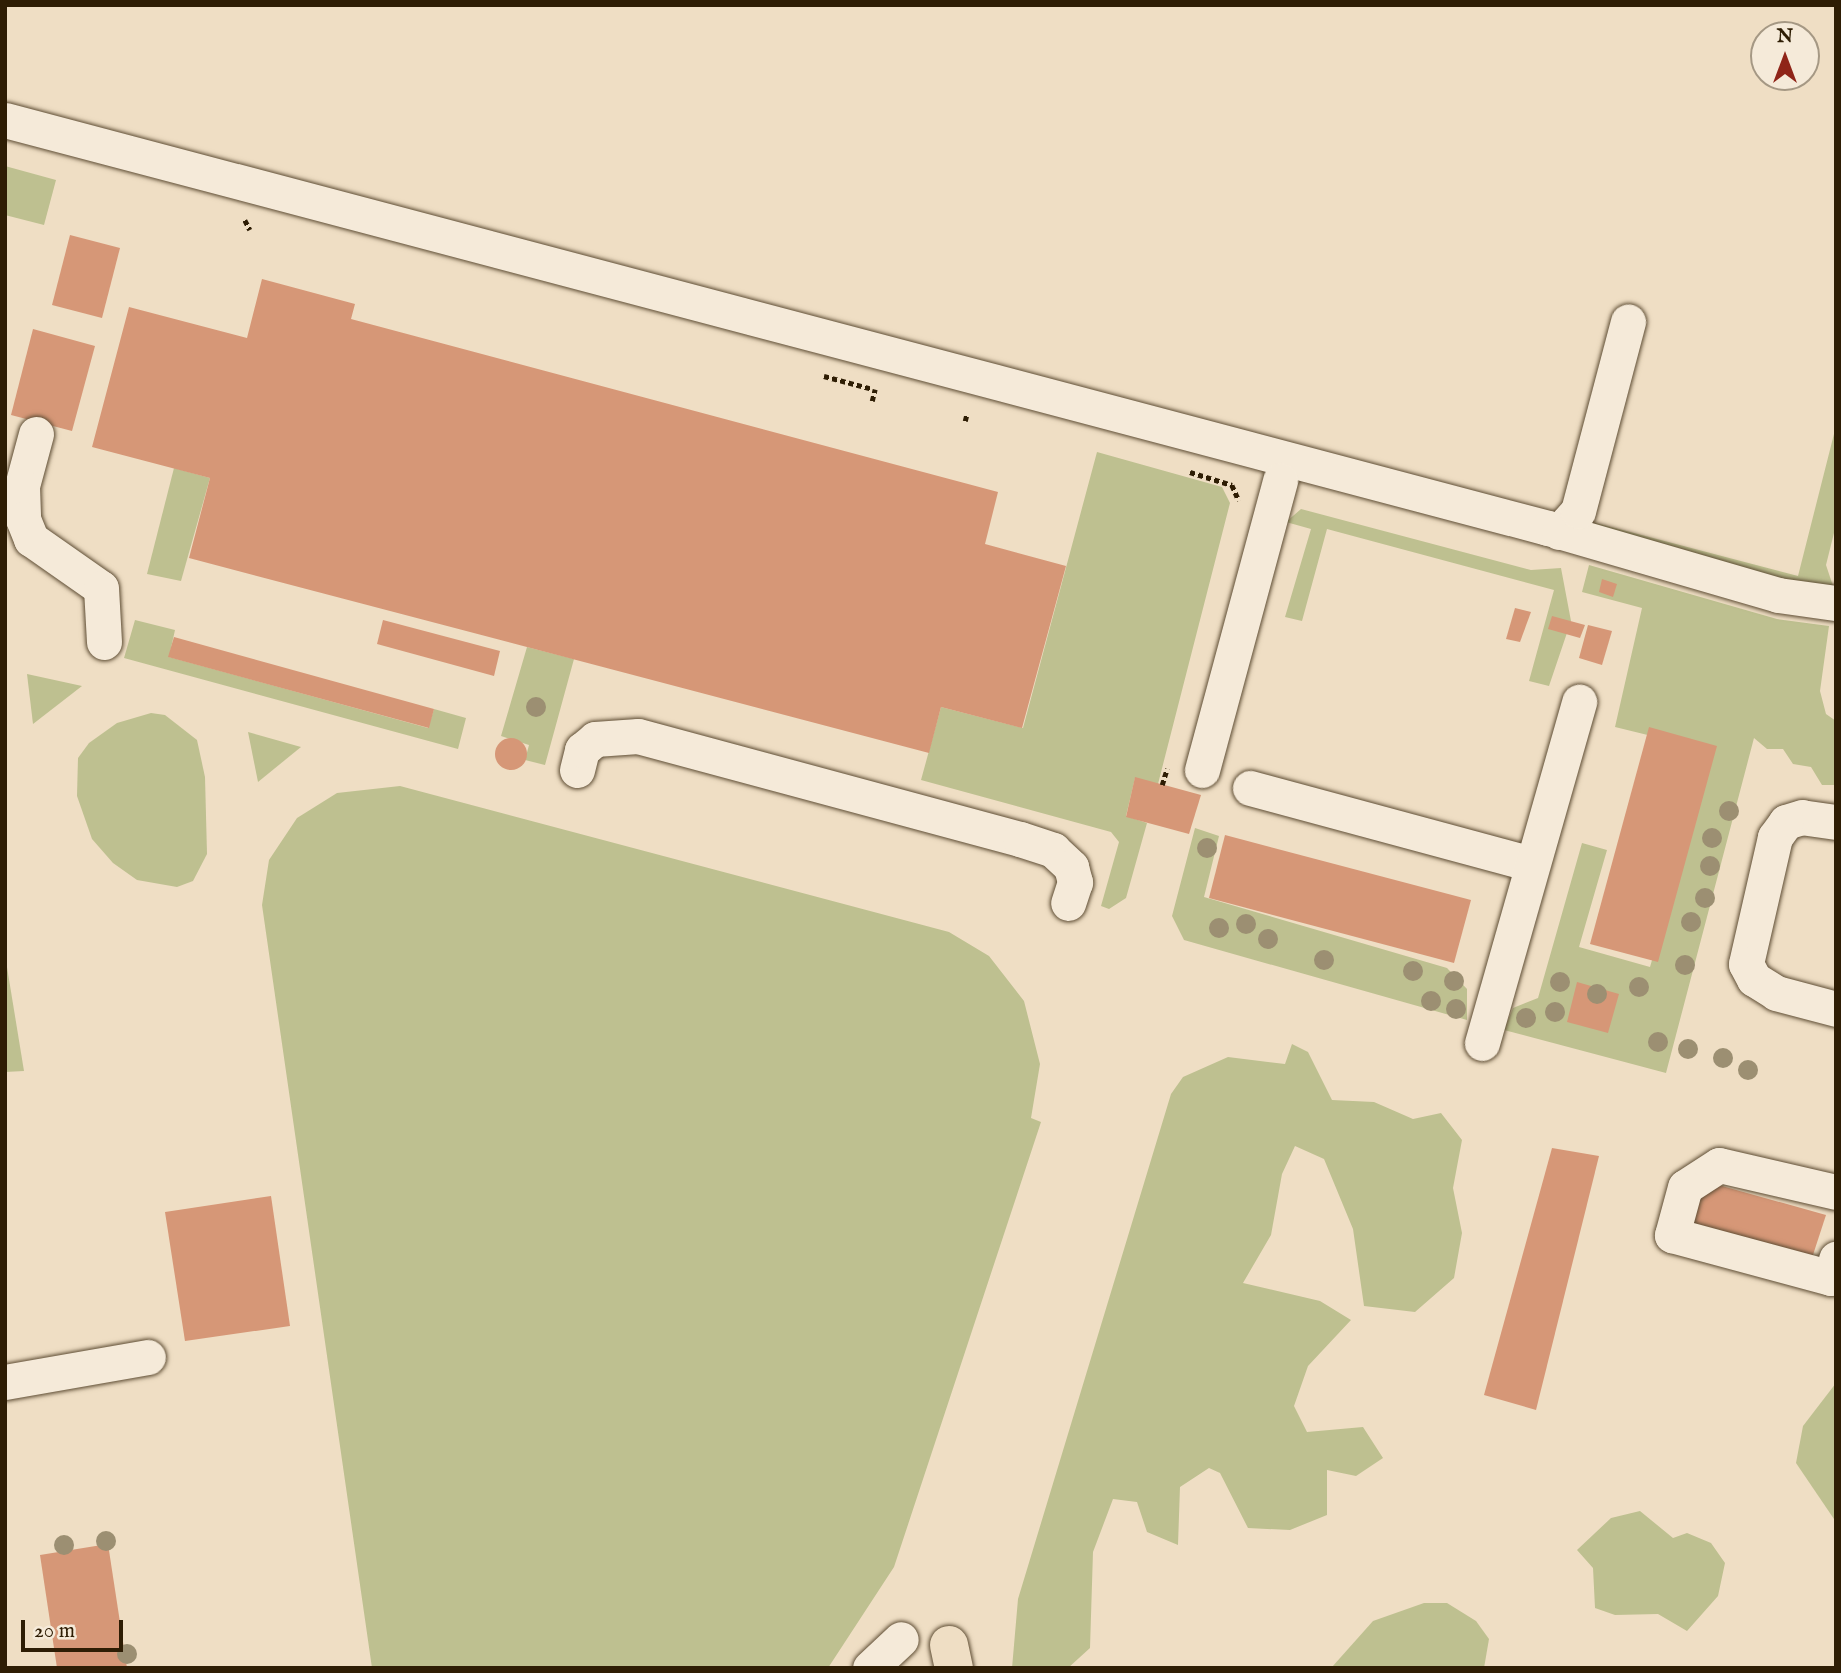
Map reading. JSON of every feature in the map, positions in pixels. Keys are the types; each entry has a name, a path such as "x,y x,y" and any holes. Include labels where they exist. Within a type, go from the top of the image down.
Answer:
{"street":[{"path":"5,120 1559,531 1778,595 1836,603"},
{"path":"5,139 1505,541 1551,547 1771,610 1836,619"},
{"path":"1559,531 1578,511 1628,322"},
{"path":"36,434 22,486 23,519 31,539 101,588 104,642"},
{"path":"1179,769 1270,478"},
{"path":"1482,1044 1579,702"},
{"path":"577,769 582,750 595,739 638,736 1020,839 1053,850 1071,867 1076,882 1068,903"},
{"path":"1250,788 1532,864"},
{"path":"1836,822 1802,817 1786,822 1775,838 1746,964 1754,979 1776,993 1836,1009"},
{"path":"1836,1192 1775,1163 1719,1165 1703,1171 1685,1187 1672,1235 1831,1278 1836,1259"},
{"path":"5,1382 148,1357"},
{"path":"870,1668 901,1639"}],"path":[{"path":"250,230 245,220 258,223"},
{"path":"821,375 888,392"},
{"path":"872,401 875,389"},
{"path":"954,410 979,416"},
{"path":"965,421 967,413"},
{"path":"1185,471 1232,485 1236,515"}],"green space":[{"path":"5,166 56,180 44,225 5,215"},
{"path":"1836,426 1836,525 1826,565 1836,595 1585,532 1592,522 1798,576"},
{"path":"1097,452 1222,487 1230,503 1158,784 1135,778 1126,816 1147,823 1126,898 1109,909 1101,906 1119,842 1111,832 921,780 941,707 1023,728"},
{"path":"174,468 210,478 181,581 147,574"},
{"path":"1301,509 1531,570 1561,568 1571,621 1549,686 1529,681 1554,590 1327,529 1302,621 1285,617 1311,529 1286,522"},
{"path":"1589,565 1777,619 1829,626 1820,691 1826,714 1836,721 1836,785 1822,785 1811,767 1793,764 1783,749 1767,749 1754,738 1666,1073 1504,1030 1513,1008 1538,998 1582,843 1607,850 1579,947 1650,967 1713,751 1615,727 1642,608 1582,592"},
{"path":"135,620 175,630 169,657 428,728 434,709 466,718 458,749 124,658"},
{"path":"527,647 574,659 545,765 525,760 529,745 501,736"},
{"path":"27,674 82,686 33,724"},
{"path":"151,713 165,715 197,740 205,777 207,854 193,881 177,887 137,880 113,863 92,839 77,796 78,758 89,743 117,723"},
{"path":"248,732 301,747 258,782"},
{"path":"400,786 949,932 989,956 1024,1001 1040,1064 1031,1118 1041,1122 894,1567 828,1668 372,1668 262,905 269,860 297,818 337,793"},
{"path":"1195,828 1219,836 1204,897 1447,968 1467,989 1467,1020 1184,940 1172,916"},
{"path":"5,955 24,1071 5,1072"},
{"path":"1292,1044 1308,1052 1332,1100 1374,1102 1413,1119 1441,1113 1462,1140 1453,1188 1462,1233 1454,1278 1415,1312 1364,1306 1353,1229 1324,1159 1295,1146 1282,1174 1271,1235 1243,1283 1320,1301 1351,1320 1308,1366 1294,1406 1307,1432 1363,1427 1383,1458 1356,1476 1327,1470 1327,1515 1290,1530 1248,1528 1220,1473 1209,1468 1180,1487 1178,1545 1147,1532 1137,1502 1113,1499 1093,1552 1090,1648 1068,1668 1012,1668 1018,1599 1171,1094 1183,1077 1228,1057 1285,1064"},
{"path":"1836,1383 1836,1522 1796,1463 1803,1426"},
{"path":"1640,1511 1673,1538 1687,1533 1711,1543 1725,1563 1718,1596 1687,1631 1658,1614 1615,1615 1595,1608 1593,1568 1577,1550 1611,1518"},
{"path":"1424,1603 1447,1603 1476,1621 1489,1639 1484,1668 1332,1667 1373,1621"}],"building":[{"path":"70,235 120,248 102,318 52,305"},
{"path":"262,279 355,304 351,319 998,492 985,544 1066,566 1022,728 941,707 929,753 189,558 210,478 92,447 129,307 247,338"},
{"path":"33,329 95,346 72,431 11,415"},
{"path":"1602,579 1617,584 1613,597 1599,592"},
{"path":"1515,608 1531,612 1520,642 1506,639"},
{"path":"1552,616 1585,625 1580,638 1548,629"},
{"path":"383,620 500,651 494,676 377,644"},
{"path":"1588,625 1612,631 1602,665 1579,658"},
{"path":"174,637 434,709 429,728 168,657"},
{"path":"1649,727 1717,746 1658,962 1590,944"},
{"path":"511,738 522,743 527,754 522,765 511,770 500,765 495,754 500,743"},
{"path":"1135,777 1201,795 1189,834 1126,817"},
{"path":"1225,835 1471,900 1454,963 1209,898"},
{"path":"1577,982 1619,994 1608,1033 1567,1022"},
{"path":"1552,1148 1599,1156 1536,1410 1484,1395"},
{"path":"1697,1179 1826,1215 1811,1261 1686,1226"},
{"path":"271,1196 290,1326 185,1341 165,1212"},
{"path":"108,1544 127,1668 57,1668 40,1555"}]}
